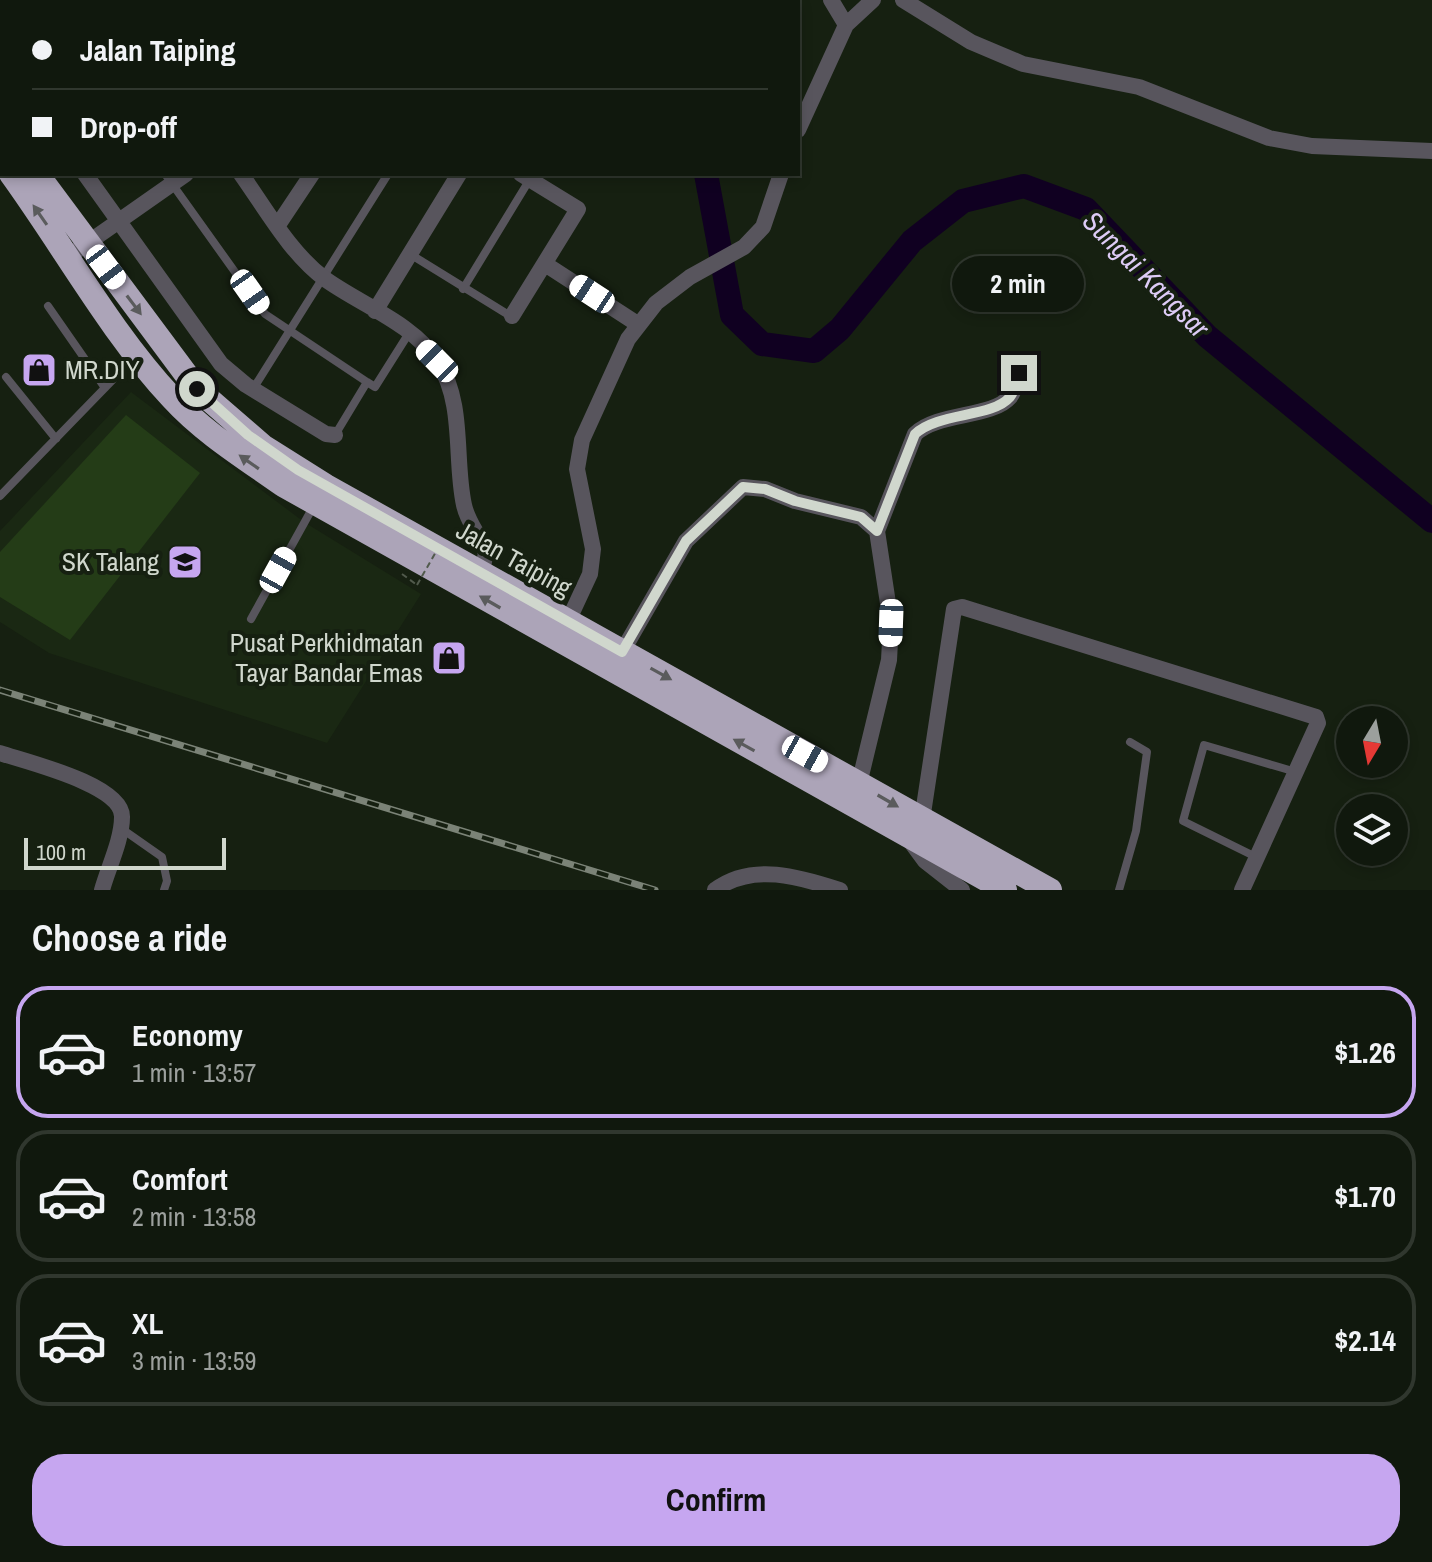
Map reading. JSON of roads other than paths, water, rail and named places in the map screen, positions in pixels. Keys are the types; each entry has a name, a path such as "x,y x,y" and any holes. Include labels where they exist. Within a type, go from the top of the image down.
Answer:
{"highway":[{"name":"Jalan Taiping","path":"13,176 197,389 320,495 481,573 563,632 622,652 859,784 915,828 985,876 1010,884 1050,890"},
{"name":"Jalan Taiping","path":"38,176 137,356 173,400 220,441 915,828"}],"street":[{"path":"831,0 846,25"},
{"path":"800,126 846,25 873,0"},
{"path":"903,0 971,42 1023,64 1139,87 1269,138 1312,146 1432,151"},
{"path":"86,176 202,342 221,364 253,389 326,434 335,435"},
{"path":"242,176 297,252 323,277 409,333 437,361 448,386 460,441 463,500 468,521 483,543 486,554 481,573"},
{"path":"278,225 311,176"},
{"path":"375,311 458,176"},
{"path":"563,632 590,574 593,549 577,469 582,440 628,339 656,303 690,277 744,247 763,227 780,176"},
{"path":"78,249 174,177"},
{"path":"512,316 578,207 526,177"},
{"path":"545,264 639,325"},
{"path":"859,784 889,660 890,612 877,531 915,434 928,424 1005,401 1014,390 1019,373"},
{"path":"622,652 686,541 743,487 765,489 795,501 861,517 877,531"},
{"path":"962,890 925,861 915,828 954,609 962,607 1316,717 1318,723 1242,890"},
{"path":"0,753 93,785 115,797 123,815 102,890"},
{"path":"719,887 751,874 772,874 840,890"}],"lane":[{"path":"253,389 387,176"},
{"path":"174,177 265,314 367,382 375,387 409,333"},
{"path":"463,289 526,177"},
{"path":"410,254 507,317 512,316"},
{"path":"48,306 105,388"},
{"path":"0,496 137,356"},
{"path":"6,377 56,439"},
{"path":"335,435 367,382"},
{"path":"251,619 320,495"},
{"path":"1119,890 1136,831 1147,752 1130,742"},
{"path":"1257,857 1183,821 1204,745 1296,773"},
{"path":"119,828 162,857 167,881 164,890"}],"waterway":[{"name":"Sungai Kangsar","path":"706,176 732,315 762,344 814,351 840,329 912,241 963,201 1024,186 1086,209 1207,336 1432,521"}],"railway":[{"path":"0,690 655,890"}],"place":[{"name":"MR.DIY","path":"39,370"},
{"name":"SK Talang","path":"185,562"},
{"name":"Pusat Perkhidmatan Tayar Bandar Emas","path":"449,658"}]}
